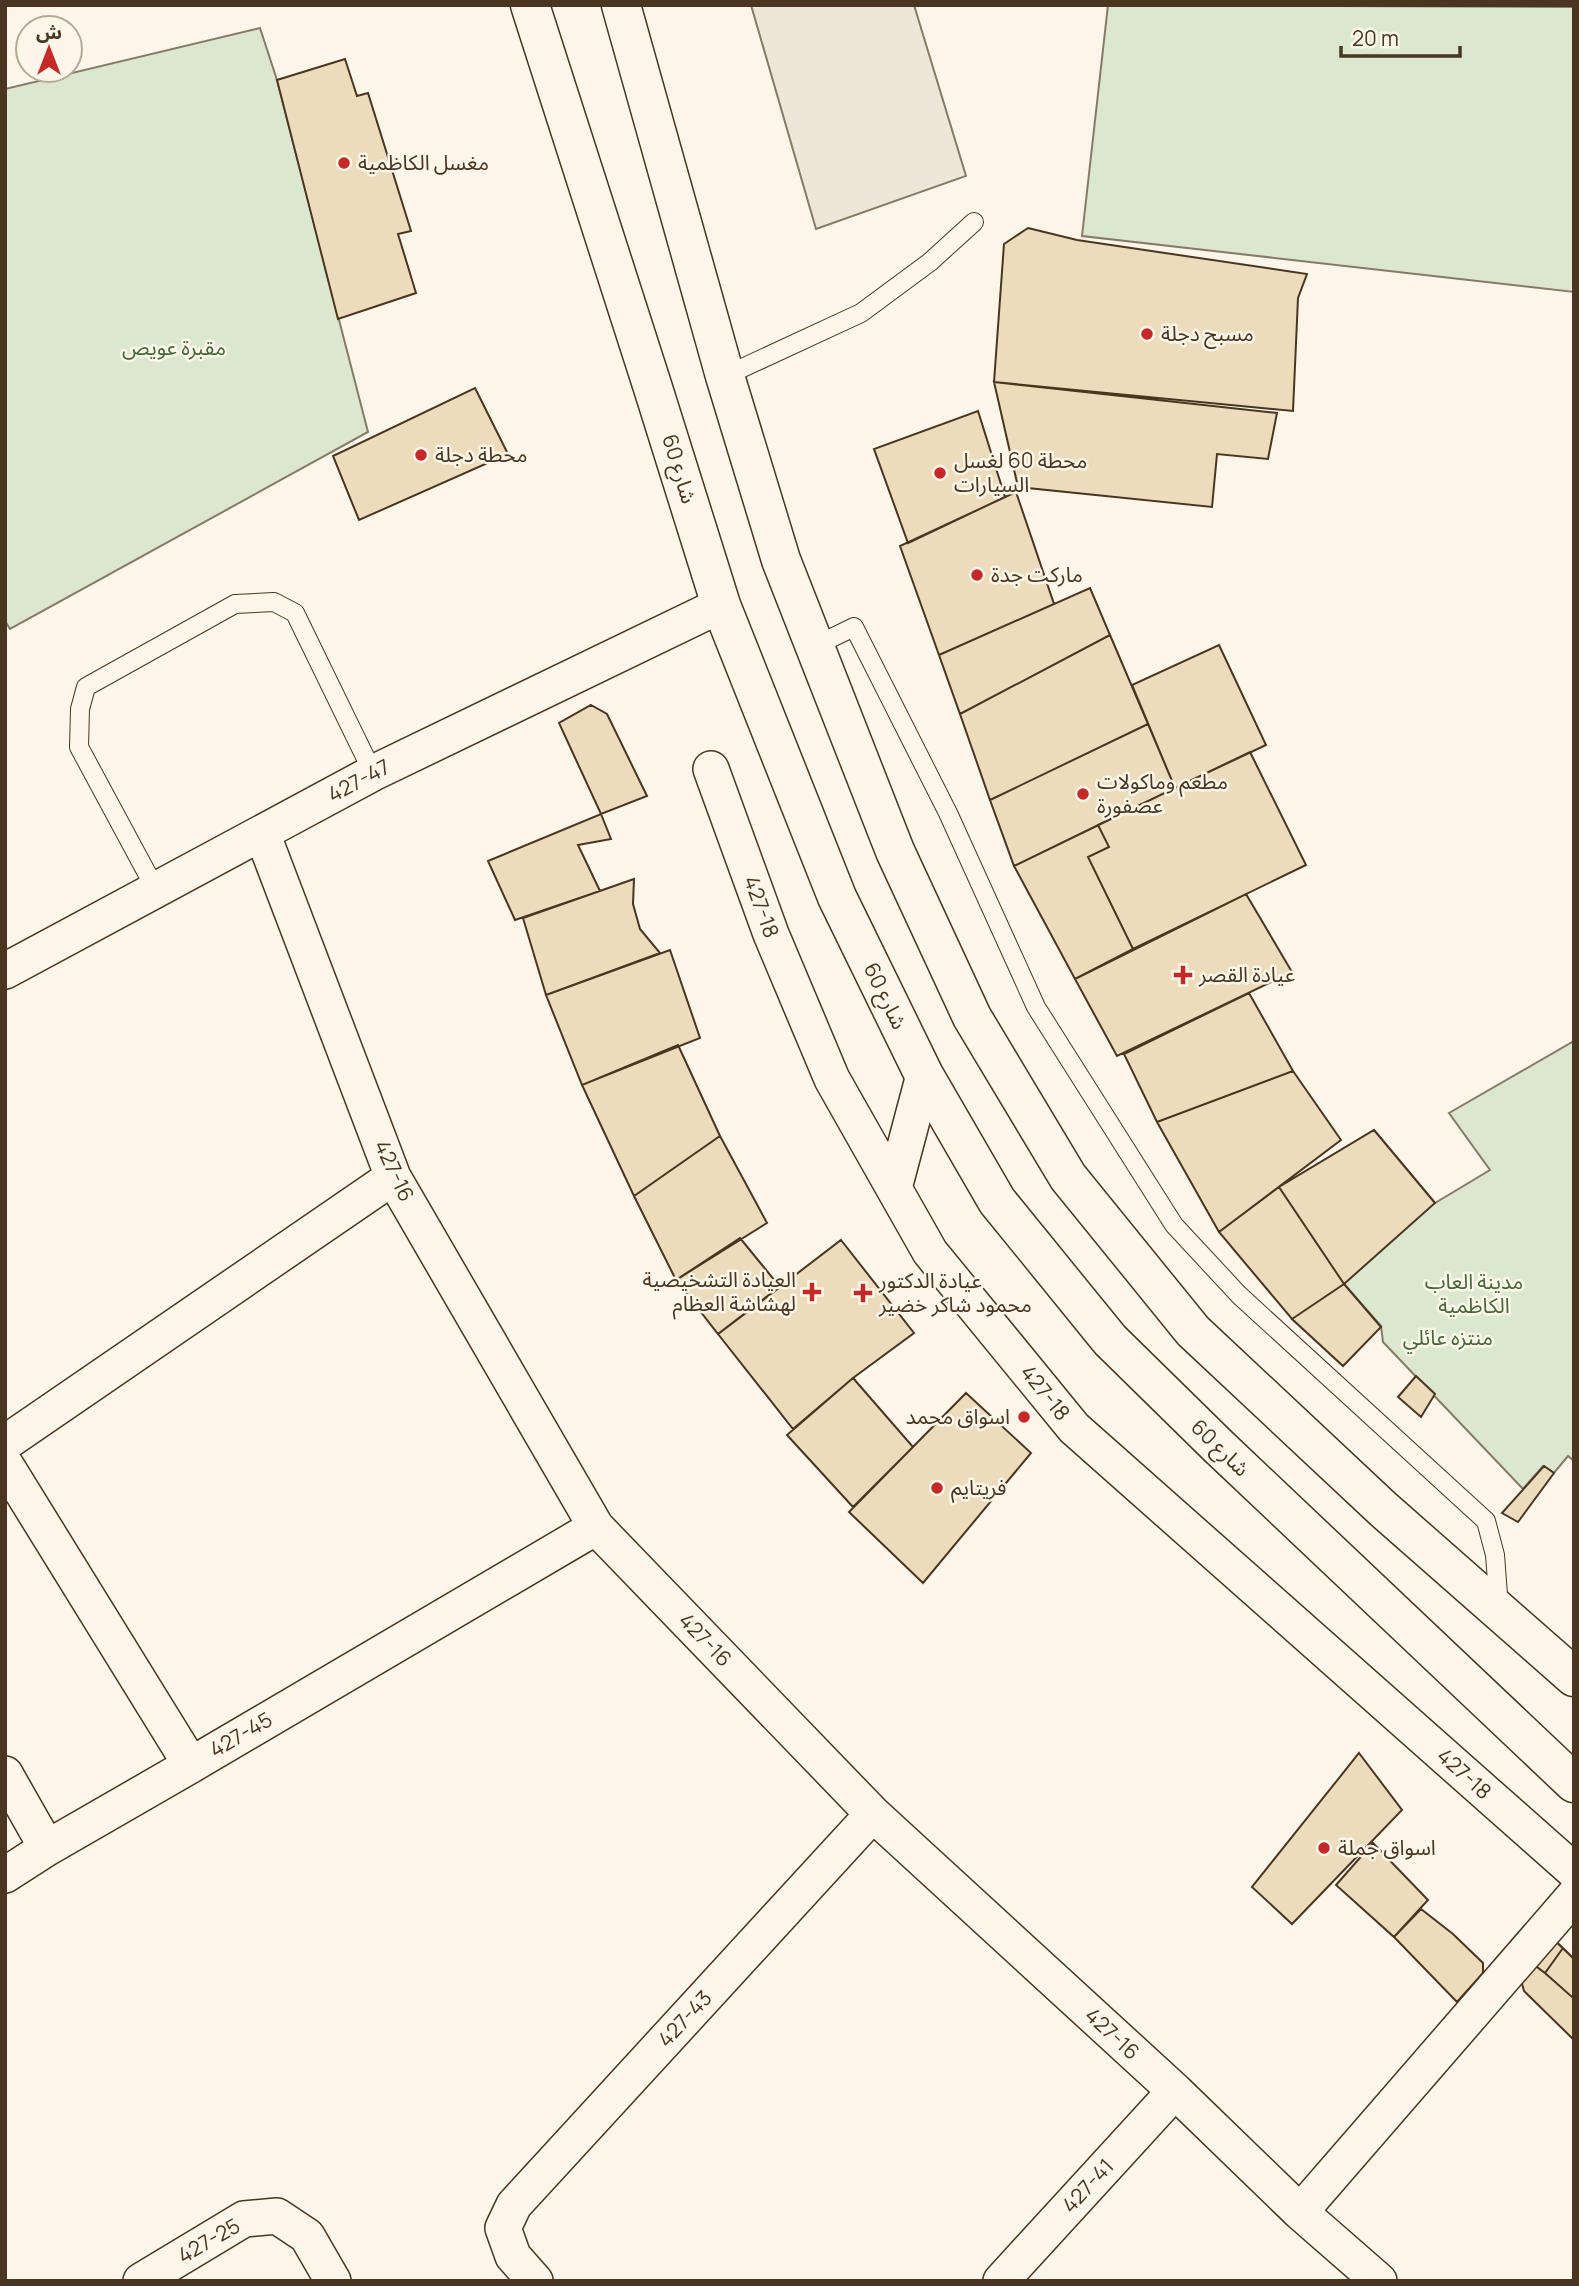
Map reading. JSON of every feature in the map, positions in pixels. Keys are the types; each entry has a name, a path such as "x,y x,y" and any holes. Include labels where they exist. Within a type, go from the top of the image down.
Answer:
{"street":[{"name":"شارع 60","path":"530,5 721,605 837,897 924,1075 997,1201 1110,1340 1574,1783"},
{"path":"621,5 725,376 781,560 895,851 972,1017 1068,1177 1193,1331 1383,1510 1574,1677"},
{"name":"427-47","path":"5,971 373,773 721,605"},
{"name":"427-18","path":"711,769 771,934 832,1079 930,1252 1074,1428 1574,1871"},
{"name":"427-16","path":"261,833 393,1177 596,1527 873,1814 1175,2091 1300,2212 1379,2281"},
{"path":"894,1188 924,1075"},
{"path":"5,1443 393,1177"},
{"name":"427-45","path":"5,1464 191,1765 596,1527"},
{"path":"5,1875 191,1765"},
{"path":"5,1774 47,1848"},
{"name":"427-43","path":"535,2281 513,2256 503,2228 514,2205 873,1814"},
{"path":"1300,2212 1574,1896"},
{"name":"427-41","path":"1001,2281 1175,2091"},
{"name":"427-25","path":"141,2281 244,2219 276,2216 307,2236 333,2281"}],"lane":[{"path":"725,376 861,313 930,262 974,222"},
{"path":"156,890 79,747 80,709 86,687 235,604 274,602 295,613 373,773"},
{"path":"815,646 854,627 948,813 1036,1007 1174,1225 1239,1295 1486,1521 1495,1555 1500,1612"}],"green space":[{"path":"1108,5 1574,7 1574,292 1082,236"},
{"name":"مقبرة عويص","path":"260,28 277,80 368,432 10,629 5,621 5,89 26,84 84,84 84,70"},
{"name":"مدينة العاب الكاظمية","path":"1574,1041 1574,1461 1568,1456 1554,1473 1543,1466 1523,1489 1383,1342 1381,1326 1344,1284 1279,1187 1374,1130 1435,1203 1490,1170 1449,1113"}],"shaded area":[{"path":"751,5 914,5 966,176 816,229"}],"building":[{"name":"مغسل الكاظمية","path":"345,59 357,96 368,93 411,231 398,234 416,293 338,319 277,80"},
{"name":"مسبح دجلة","path":"1028,228 1077,240 1307,274 1298,298 1293,411 994,382 1004,244"},
{"path":"994,382 1277,413 1268,459 1217,454 1212,507 1018,487"},
{"name":"محطة دجلة","path":"475,388 508,454 359,520 333,456"},
{"name":"محطة 60 لغسل السيارات","path":"978,411 1005,497 908,543 874,449"},
{"name":"ماركت جدة","path":"1016,492 1054,604 939,655 900,546"},
{"path":"1090,588 1110,635 960,714 939,655"},
{"path":"1110,635 1148,724 990,800 960,714"},
{"path":"1219,645 1266,745 1175,788 1132,685"},
{"path":"591,705 607,714 647,796 601,814 559,723"},
{"name":"مطعم وماكولات عصفورة","path":"1148,724 1175,788 1014,866 990,800"},
{"path":"1250,752 1306,865 1133,949 1088,857 1109,847 1098,825"},
{"path":"601,814 611,839 578,845 600,891 515,920 488,861"},
{"path":"1098,825 1109,847 1088,857 1133,949 1075,979 1014,866"},
{"path":"634,879 633,904 640,929 660,953 546,995 523,918"},
{"name":"عيادة القصر","path":"1246,894 1292,972 1117,1056 1075,979"},
{"path":"670,950 700,1038 582,1085 546,995"},
{"path":"1249,993 1293,1071 1157,1122 1124,1054"},
{"path":"678,1045 720,1136 634,1196 582,1085"},
{"path":"1293,1071 1341,1140 1219,1232 1157,1122"},
{"path":"1374,1130 1435,1203 1344,1284 1279,1187"},
{"path":"720,1136 767,1223 676,1280 634,1196"},
{"path":"1279,1187 1344,1284 1292,1319 1219,1232"},
{"path":"740,1238 780,1287 718,1334 676,1280"},
{"path":"841,1240 914,1333 853,1378 793,1429 718,1334"},
{"path":"1344,1284 1381,1327 1343,1366 1292,1319"},
{"path":"1416,1376 1435,1394 1421,1417 1398,1397"},
{"path":"853,1378 913,1447 853,1507 787,1435"},
{"name":"فريتايم","path":"966,1393 1031,1453 923,1583 849,1512"},
{"path":"1544,1466 1554,1473 1518,1522 1502,1513"},
{"name":"اسواق جملة","path":"1359,1753 1402,1810 1292,1924 1252,1887"},
{"path":"1373,1843 1428,1900 1394,1937 1336,1885"},
{"path":"1421,1909 1453,1934 1483,1963 1483,1973 1457,2002 1394,1937"},
{"path":"1550,1936 1574,1959 1574,2040 1524,1991 1519,1973"},
{"path":"1550,1936 1563,1948 1545,1973 1529,1961"},
{"path":"1563,1948 1574,1959 1572,1997 1545,1973"}],"place":[{"name":"مغسل الكاظمية","path":"344,163"},
{"name":"مسبح دجلة","path":"1147,334"},
{"name":"محطة دجلة","path":"421,455"},
{"name":"محطة 60 لغسل السيارات","path":"940,473"},
{"name":"ماركت جدة","path":"977,575"},
{"name":"مطعم وماكولات عصفورة","path":"1083,794"},
{"name":"عيادة القصر","path":"1183,975"},
{"name":"العيادة التشخيصية لهشاشة العظام","path":"812,1292"},
{"name":"عيادة الدكتور محمود شاكر خضير","path":"863,1293"},
{"name":"اسواق محمد","path":"1024,1417"},
{"name":"فريتايم","path":"937,1488"},
{"name":"اسواق جملة","path":"1324,1848"}],"park label":[{"name":"منتزه عائلي","path":"1448,1338"}]}
